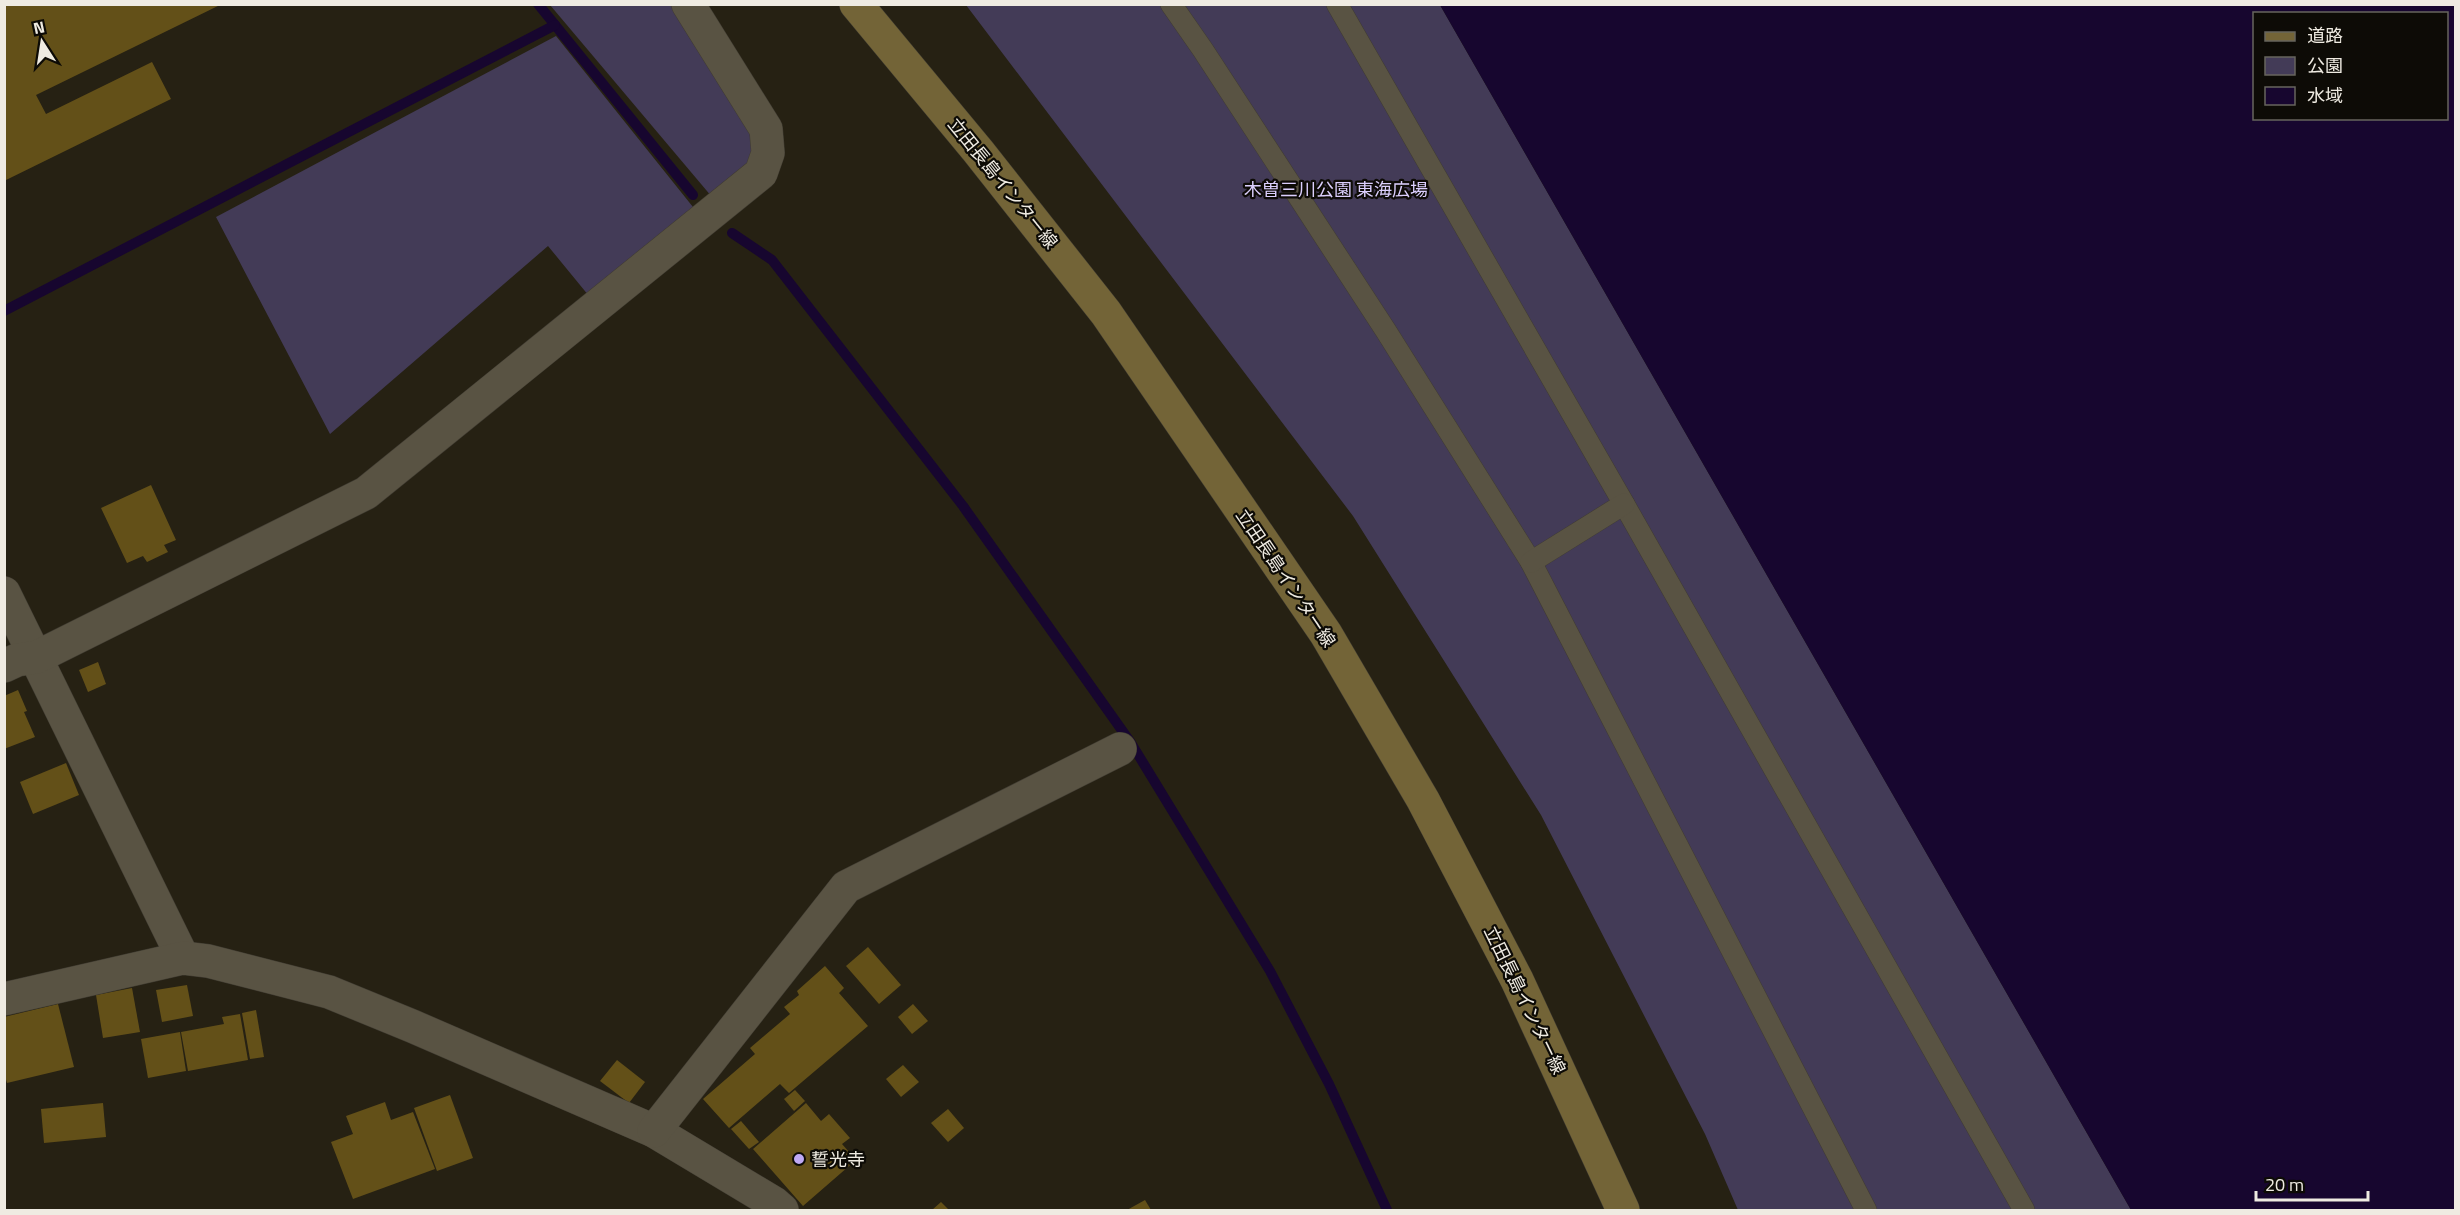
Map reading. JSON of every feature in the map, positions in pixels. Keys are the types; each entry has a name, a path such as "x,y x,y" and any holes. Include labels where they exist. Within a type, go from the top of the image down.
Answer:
{"main road":[{"name":"立田長島インター線","path":"856,4 978,151 1106,313 1326,634 1423,800 1517,980 1623,1210"}],"street":[{"path":"4,666 17,660 37,657 366,493 761,173 768,153 765,129 688,4"},
{"path":"4,593 183,958"},
{"path":"654,1131 846,887 1120,749"},
{"path":"4,999 183,958 208,961 329,992 654,1131 782,1210"}],"lane":[{"path":"1171,4 1386,332 1531,562 1866,1210"},
{"path":"1337,4 1624,504 2024,1210"},
{"path":"1531,562 1624,504"}],"green space":[{"path":"550,5 676,5 749,117 755,144 747,167 712,197"},
{"name":"木曽三川公園 東海広場","path":"966,5 1440,5 2131,1210 1738,1210 1705,1134 1541,815 1353,516"},
{"path":"556,36 697,212 589,296 548,246 330,434 216,217"}],"water":[{"path":"1440,5 2455,5 2455,1210 2131,1210"}],"building":[{"path":"4,4 222,4 36,95 46,114 152,62 171,99 4,181"},
{"path":"151,485 176,540 164,545 168,552 147,562 143,556 127,563 101,508"},
{"path":"98,662 106,684 88,692 79,670"},
{"path":"18,690 27,711 24,712 35,737 4,749 4,696"},
{"path":"66,763 79,795 33,814 20,782"},
{"path":"868,947 901,985 879,1004 846,966"},
{"path":"825,966 844,988 839,993 868,1026 789,1093 780,1084 729,1128 703,1099 755,1054 750,1048 790,1014 784,1007 799,995 797,991"},
{"path":"187,985 193,1016 162,1022 156,990"},
{"path":"132,988 140,1032 103,1038 96,995"},
{"path":"58,1004 74,1067 7,1083 4,1073 4,1017"},
{"path":"913,1004 928,1021 912,1034 898,1017"},
{"path":"256,1010 264,1057 250,1059 242,1013"},
{"path":"240,1014 248,1060 188,1071 181,1032 224,1024 222,1017"},
{"path":"180,1032 186,1071 148,1078 141,1039"},
{"path":"617,1060 645,1082 629,1103 600,1081"},
{"path":"903,1065 919,1082 901,1097 886,1079"},
{"path":"795,1090 805,1101 794,1111 784,1099"},
{"path":"450,1095 473,1158 437,1171 414,1108"},
{"path":"385,1102 391,1120 413,1112 435,1169 353,1199 331,1142 353,1134 346,1116"},
{"path":"103,1103 106,1137 44,1143 41,1109"},
{"path":"806,1103 821,1121 829,1114 850,1138 842,1144 856,1160 803,1206 753,1149"},
{"path":"948,1109 964,1128 948,1142 931,1123"},
{"path":"741,1121 759,1142 749,1149 731,1129"},
{"path":"1145,1200 1151,1210 1127,1210"},
{"path":"941,1202 949,1210 932,1210"}],"waterway":[{"path":"538,4 693,195"},
{"path":"4,311 555,25"},
{"path":"732,233 772,260 963,506 1131,743 1270,971 1329,1084 1387,1210"}],"place":[{"name":"誓光寺","path":"799,1159"}]}
